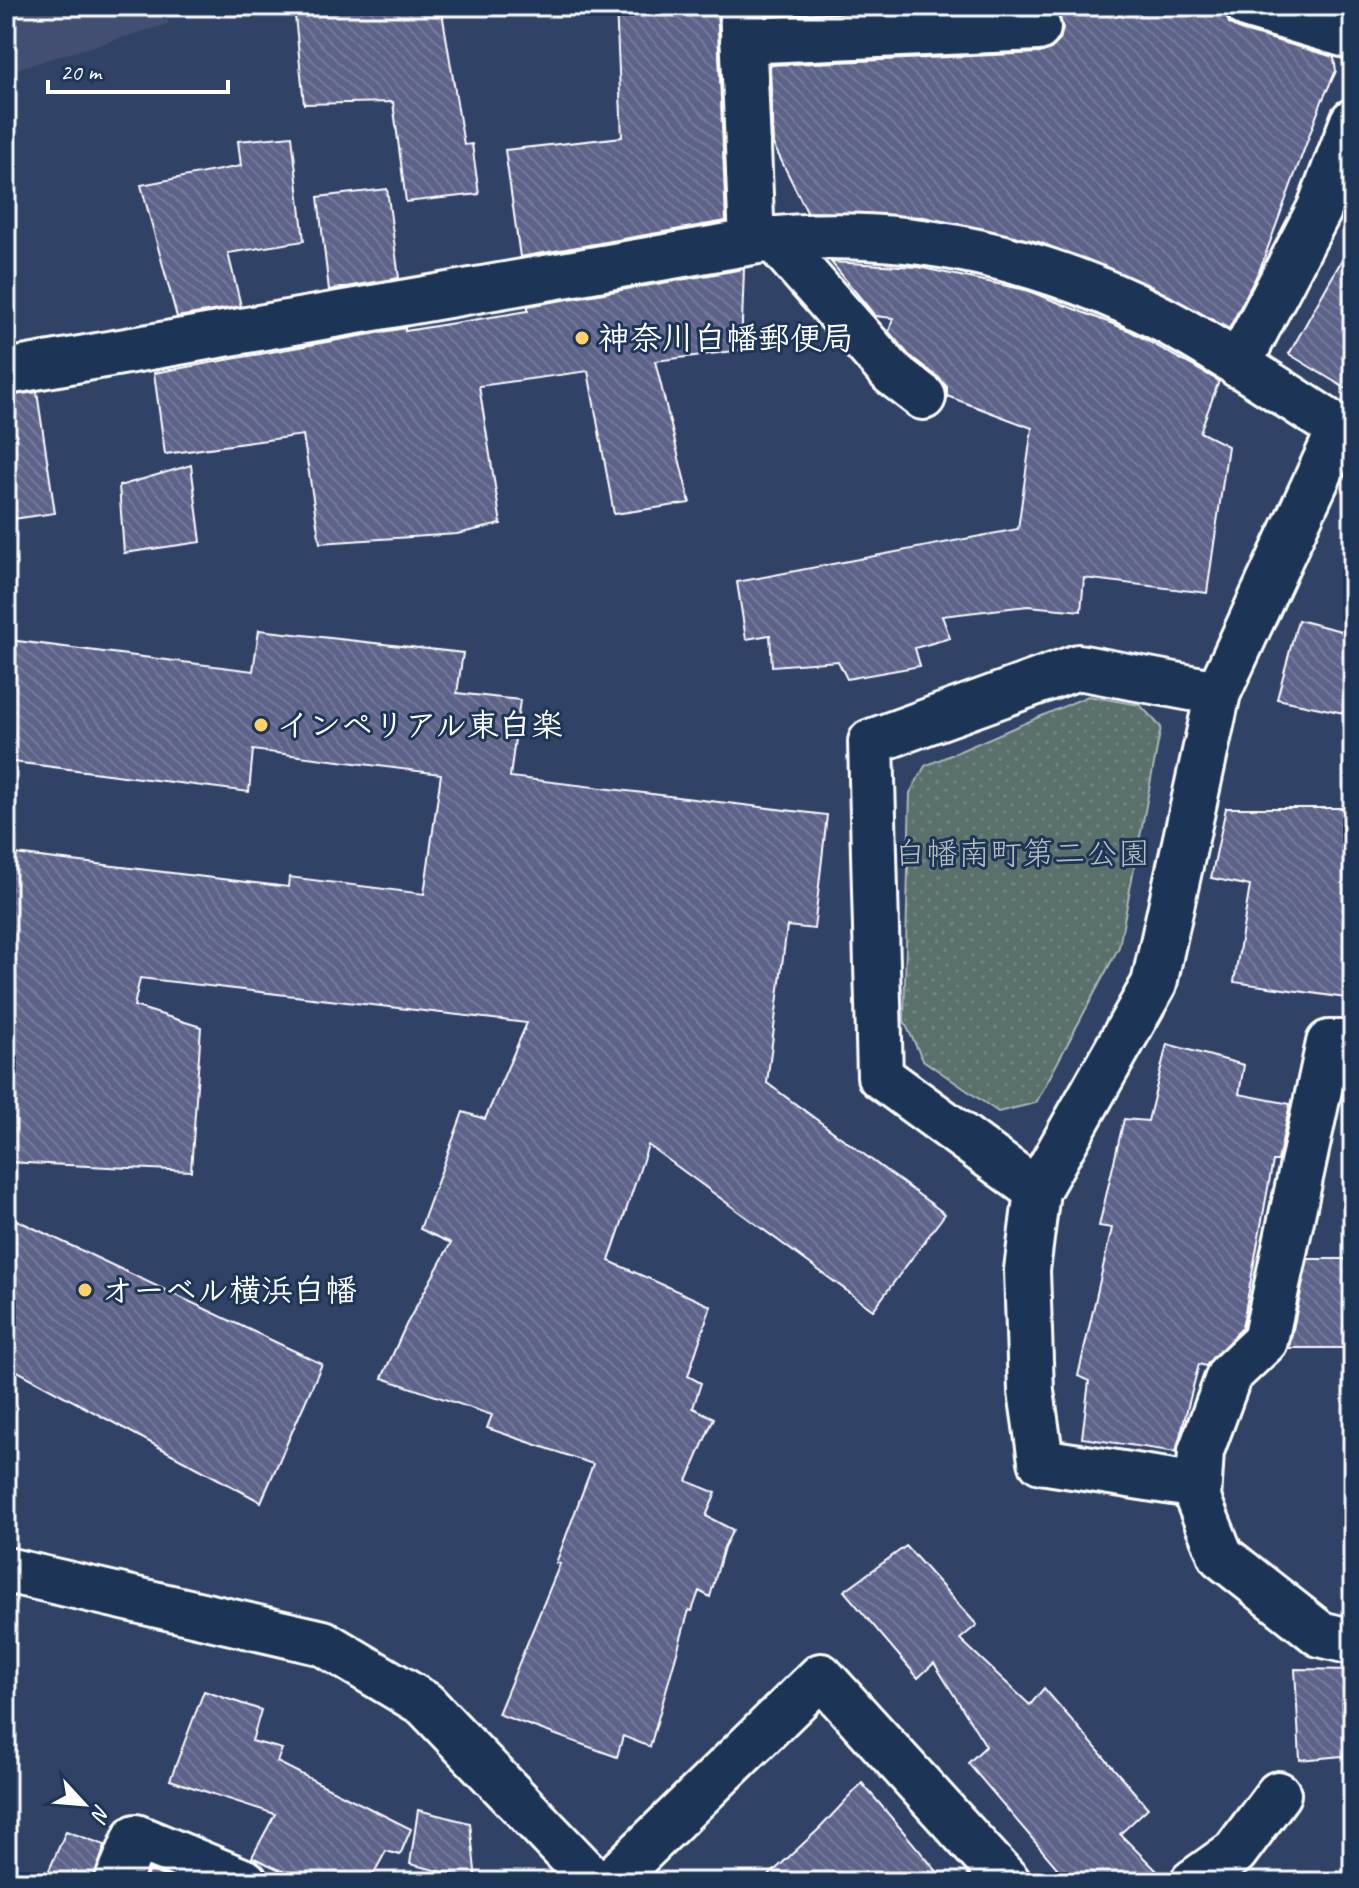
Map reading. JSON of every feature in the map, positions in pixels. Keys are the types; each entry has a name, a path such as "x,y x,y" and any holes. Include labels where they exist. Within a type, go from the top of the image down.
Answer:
{"street":[{"path":"1248,6 1353,37"},
{"path":"923,397 892,373 763,241 742,23 1038,28"},
{"path":"1238,365 1319,210 1353,121"},
{"path":"6,372 763,241 823,234 885,238 995,255 1087,284 1187,333 1346,434 1218,693 1154,984 1037,1191 1027,1270 1031,1391 1041,1461 1198,1486"},
{"path":"1037,1191 880,1076 871,742 1078,667 1218,693"},
{"path":"1353,1043 1329,1043 1265,1341 1229,1375 1201,1451 1198,1486 1198,1499 1221,1556 1320,1634 1353,1642"},
{"path":"6,1570 323,1643 425,1704 595,1882"},
{"path":"610,1882 821,1676 1008,1882"},
{"path":"1193,1882 1235,1852 1278,1794"},
{"path":"117,1882 136,1837 245,1882"}],"shaded area":[{"path":"6,6 168,6 168,24 6,72"}],"green space":[{"name":"白幡南町第二公園","path":"1088,696 1140,705 1161,727 1119,947 1036,1103 998,1112 923,1060 904,1021 910,793 925,766"}],"building":[{"path":"294,6 441,6 464,145 472,144 479,194 406,202 393,102 304,104"},
{"path":"616,6 717,6 726,221 520,257 505,150 622,137"},
{"path":"767,6 838,6 838,12 767,15"},
{"path":"1050,6 1223,6 1229,23 1240,30 1334,57 1336,71 1260,269 1229,329 1149,285 1039,242 924,217 807,212 773,144 770,65 1040,53 1051,49 1060,40 1063,28 1059,15"},
{"path":"292,136 304,241 228,253 241,306 177,317 141,185 241,166 238,141"},
{"path":"387,189 399,278 329,290 318,197"},
{"path":"1353,240 1353,393 1289,354"},
{"path":"831,262 918,267 1026,290 1128,330 1219,381 1200,432 1228,446 1207,593 1084,578 1081,611 1028,606 942,616 950,638 915,648 920,666 847,679 838,661 772,666 770,635 746,639 737,582 1018,529 1032,428 947,396 947,387 939,378 909,355 889,332 893,318 875,316"},
{"path":"744,269 741,350 655,361 690,503 614,514 588,371 479,386 501,524 457,534 320,543 303,435 165,454 154,373 405,328 405,331 528,311 528,306"},
{"path":"37,392 55,513 6,520 6,396"},
{"path":"191,465 201,542 124,553 119,486"},
{"path":"1298,620 1353,634 1353,715 1277,699"},
{"path":"259,630 463,653 457,693 520,700 510,777 827,815 814,929 787,926 767,1083 945,1214 873,1310 648,1145 609,1261 711,1306 688,1376 701,1383 693,1408 714,1418 687,1481 716,1493 706,1516 733,1530 724,1547 710,1597 699,1591 692,1611 689,1610 650,1747 623,1736 617,1757 498,1714 560,1564 556,1563 593,1464 487,1428 492,1415 382,1378 406,1325 451,1243 420,1229 463,1112 485,1119 527,1023 140,978 134,1006 201,1027 191,1171 6,1162 6,853 288,887 289,877 424,894 441,774 253,750 249,792 6,761 9,640 253,671"},
{"path":"1226,808 1353,808 1353,999 1234,982 1250,886 1211,878"},
{"path":"1167,1044 1244,1065 1239,1094 1290,1104 1278,1161 1273,1161 1242,1328 1206,1366 1199,1364 1176,1452 1082,1438 1089,1381 1078,1376 1112,1228 1099,1226 1124,1119 1148,1121"},
{"name":"オーベル横浜白幡","path":"6,1215 322,1364 261,1502 6,1365"},
{"path":"1308,1259 1353,1259 1353,1348 1289,1348"},
{"path":"906,1546 977,1625 960,1639 1030,1705 1044,1688 1148,1808 1120,1834 1168,1882 1069,1882 968,1763 986,1746 934,1663 918,1678 844,1591"},
{"path":"1295,1669 1353,1670 1353,1755 1300,1760"},
{"path":"204,1691 261,1710 252,1741 282,1749 277,1762 411,1829 400,1855 386,1851 369,1882 306,1882 252,1857 275,1814 170,1780"},
{"path":"862,1783 946,1882 762,1882 820,1828"},
{"path":"418,1810 470,1823 476,1880 410,1864"},
{"path":"66,1831 105,1845 93,1882 44,1882"},
{"path":"149,1870 179,1882 144,1882"}],"place":[{"name":"神奈川白幡郵便局","path":"582,338"},
{"name":"インペリアル東白楽","path":"261,725"},
{"name":"オーベル横浜白幡","path":"85,1290"}]}
